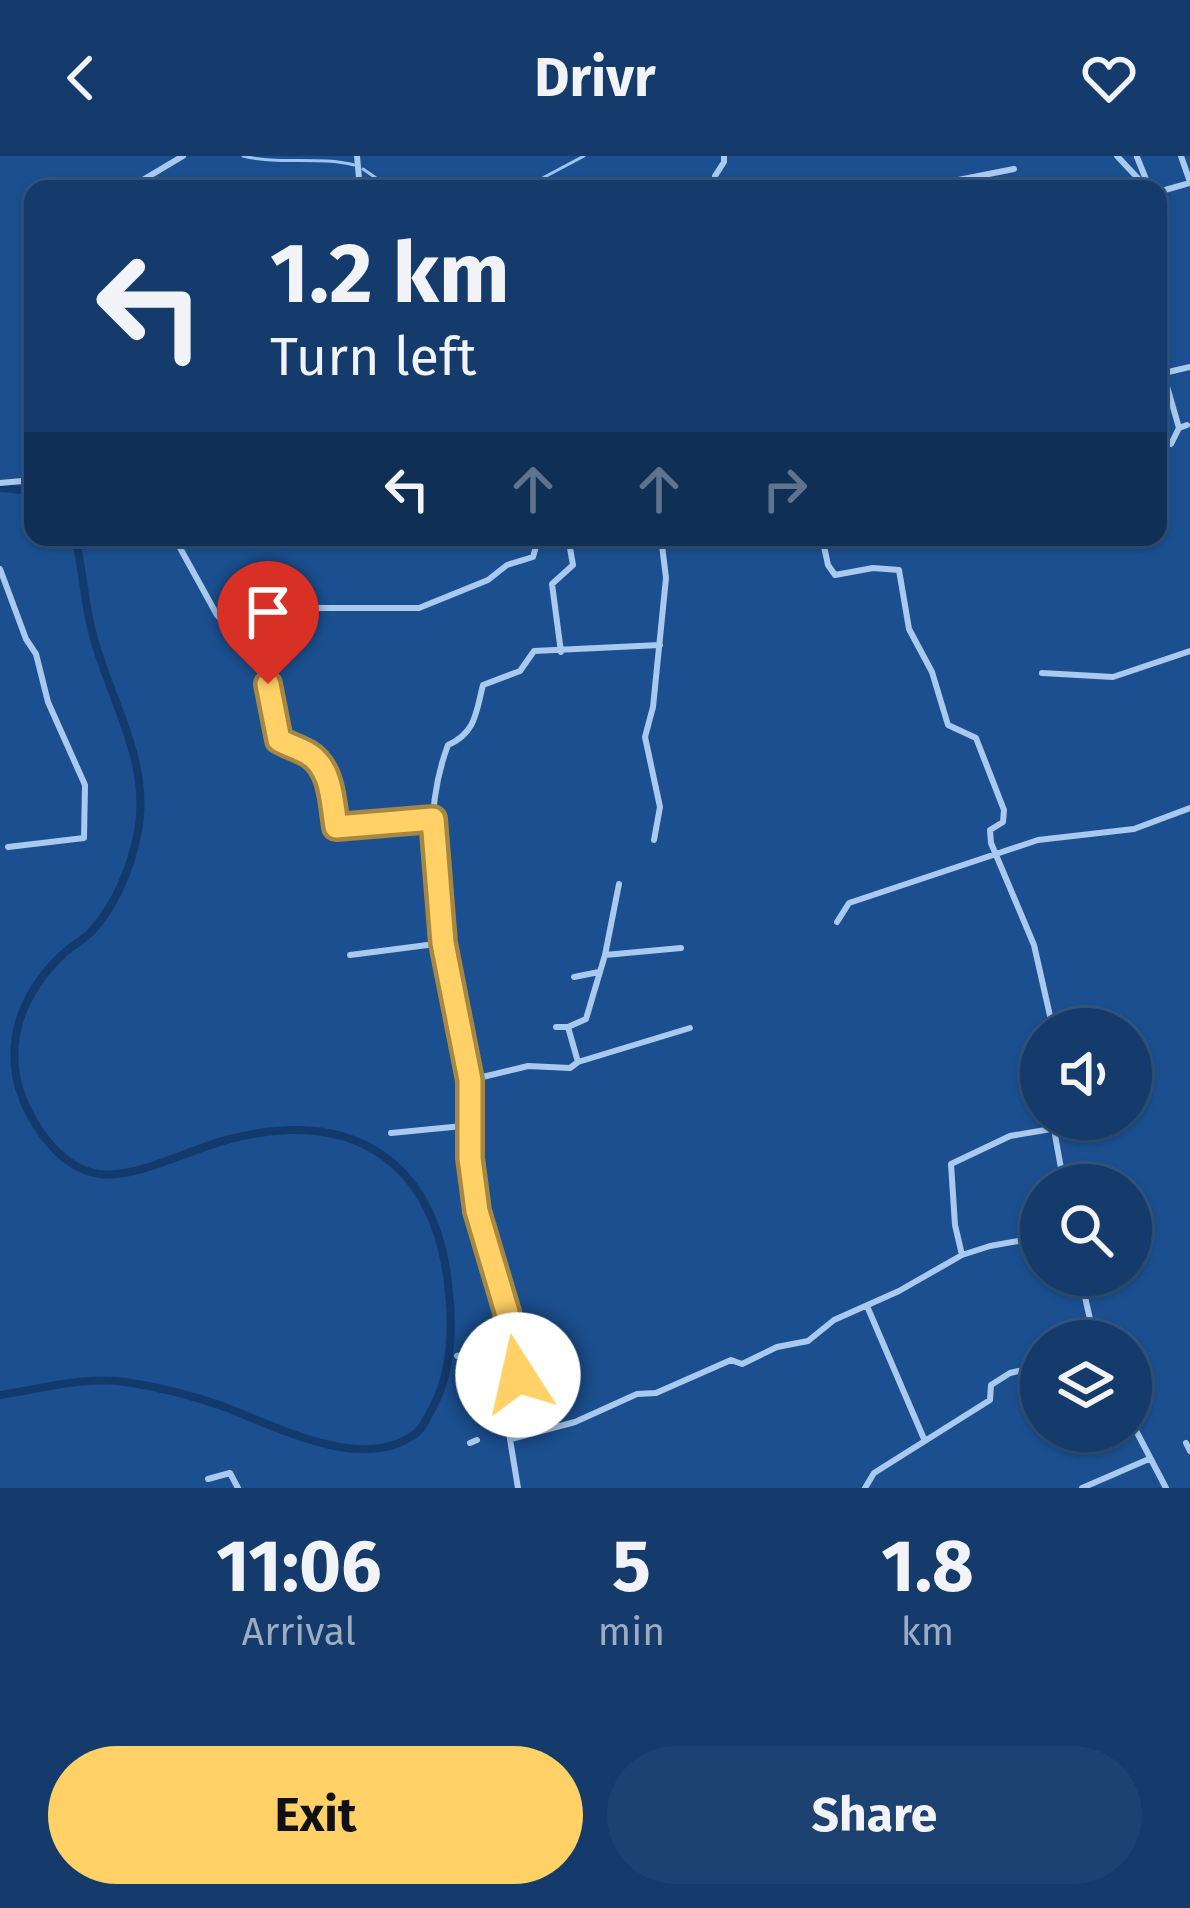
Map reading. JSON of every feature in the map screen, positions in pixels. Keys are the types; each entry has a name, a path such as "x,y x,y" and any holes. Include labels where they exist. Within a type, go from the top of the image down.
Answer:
{"street":[{"path":"143,180 183,156"},
{"path":"1181,156 1190,182"},
{"path":"1118,157 1137,157"},
{"path":"1118,157 1140,180"},
{"path":"958,180 1014,169"},
{"path":"1167,382 1183,427 1167,445"},
{"path":"179,546 217,615 258,660 279,740 320,764 329,783 336,827 433,819"},
{"path":"217,615 264,598 316,608 418,608 533,557 536,546"},
{"path":"561,652 552,584 573,565 570,546"},
{"path":"654,840 660,807 645,737 660,644 667,560 663,546"},
{"path":"824,546 835,574 898,570 908,629 932,672 948,725 976,738 1004,810 1004,822 989,833 1034,945 1048,1008"},
{"path":"0,569 87,794 84,838 8,847"},
{"path":"499,1376 518,1375 514,1344 477,1211 470,1158 470,1080 443,943 433,819 448,745 464,739 476,722 483,685 522,670 534,651 660,644"},
{"path":"1042,673 1113,677 1190,652"},
{"path":"836,922 849,903 1053,836 1134,829 1190,808"},
{"path":"556,1027 586,1018 619,884"},
{"path":"350,955 443,943"},
{"path":"605,955 681,948"},
{"path":"574,976 599,972"},
{"path":"568,1027 578,1062"},
{"path":"470,1080 528,1066 570,1068 690,1028"},
{"path":"391,1132 473,1124"},
{"path":"962,1255 951,1164 1020,1133"},
{"path":"511,1439 575,1422 638,1394 656,1393 731,1360 742,1364 777,1347 808,1341 834,1320 962,1255 1020,1241"},
{"path":"867,1306 924,1439"},
{"path":"494,1336 518,1488"},
{"path":"457,1356 514,1344"},
{"path":"865,1488 874,1473 990,1400 989,1387 1020,1372"},
{"path":"1146,1452 1166,1488"},
{"path":"1082,1488 1149,1459"},
{"path":"208,1479 230,1473 238,1488"}],"waterway":[{"path":"243,156 354,165"},
{"path":"539,180 584,156"},
{"path":"363,169 379,180"},
{"path":"0,488 24,490"},
{"path":"0,1395 78,1382 126,1382 210,1402 316,1442 367,1449 391,1446 419,1430 439,1394 449,1351 449,1292 441,1247 427,1209 408,1178 382,1155 352,1139 316,1131 275,1131 230,1139 130,1172 99,1174 63,1157 24,1102 14,1061 26,1004 48,970 91,932 114,899 134,849 140,809 135,758 93,635 77,546"}],"route":[{"path":"268,684 279,740 320,764 329,783 336,827 433,819 443,943 470,1080 470,1158 477,1211 507,1312 518,1375"}]}
